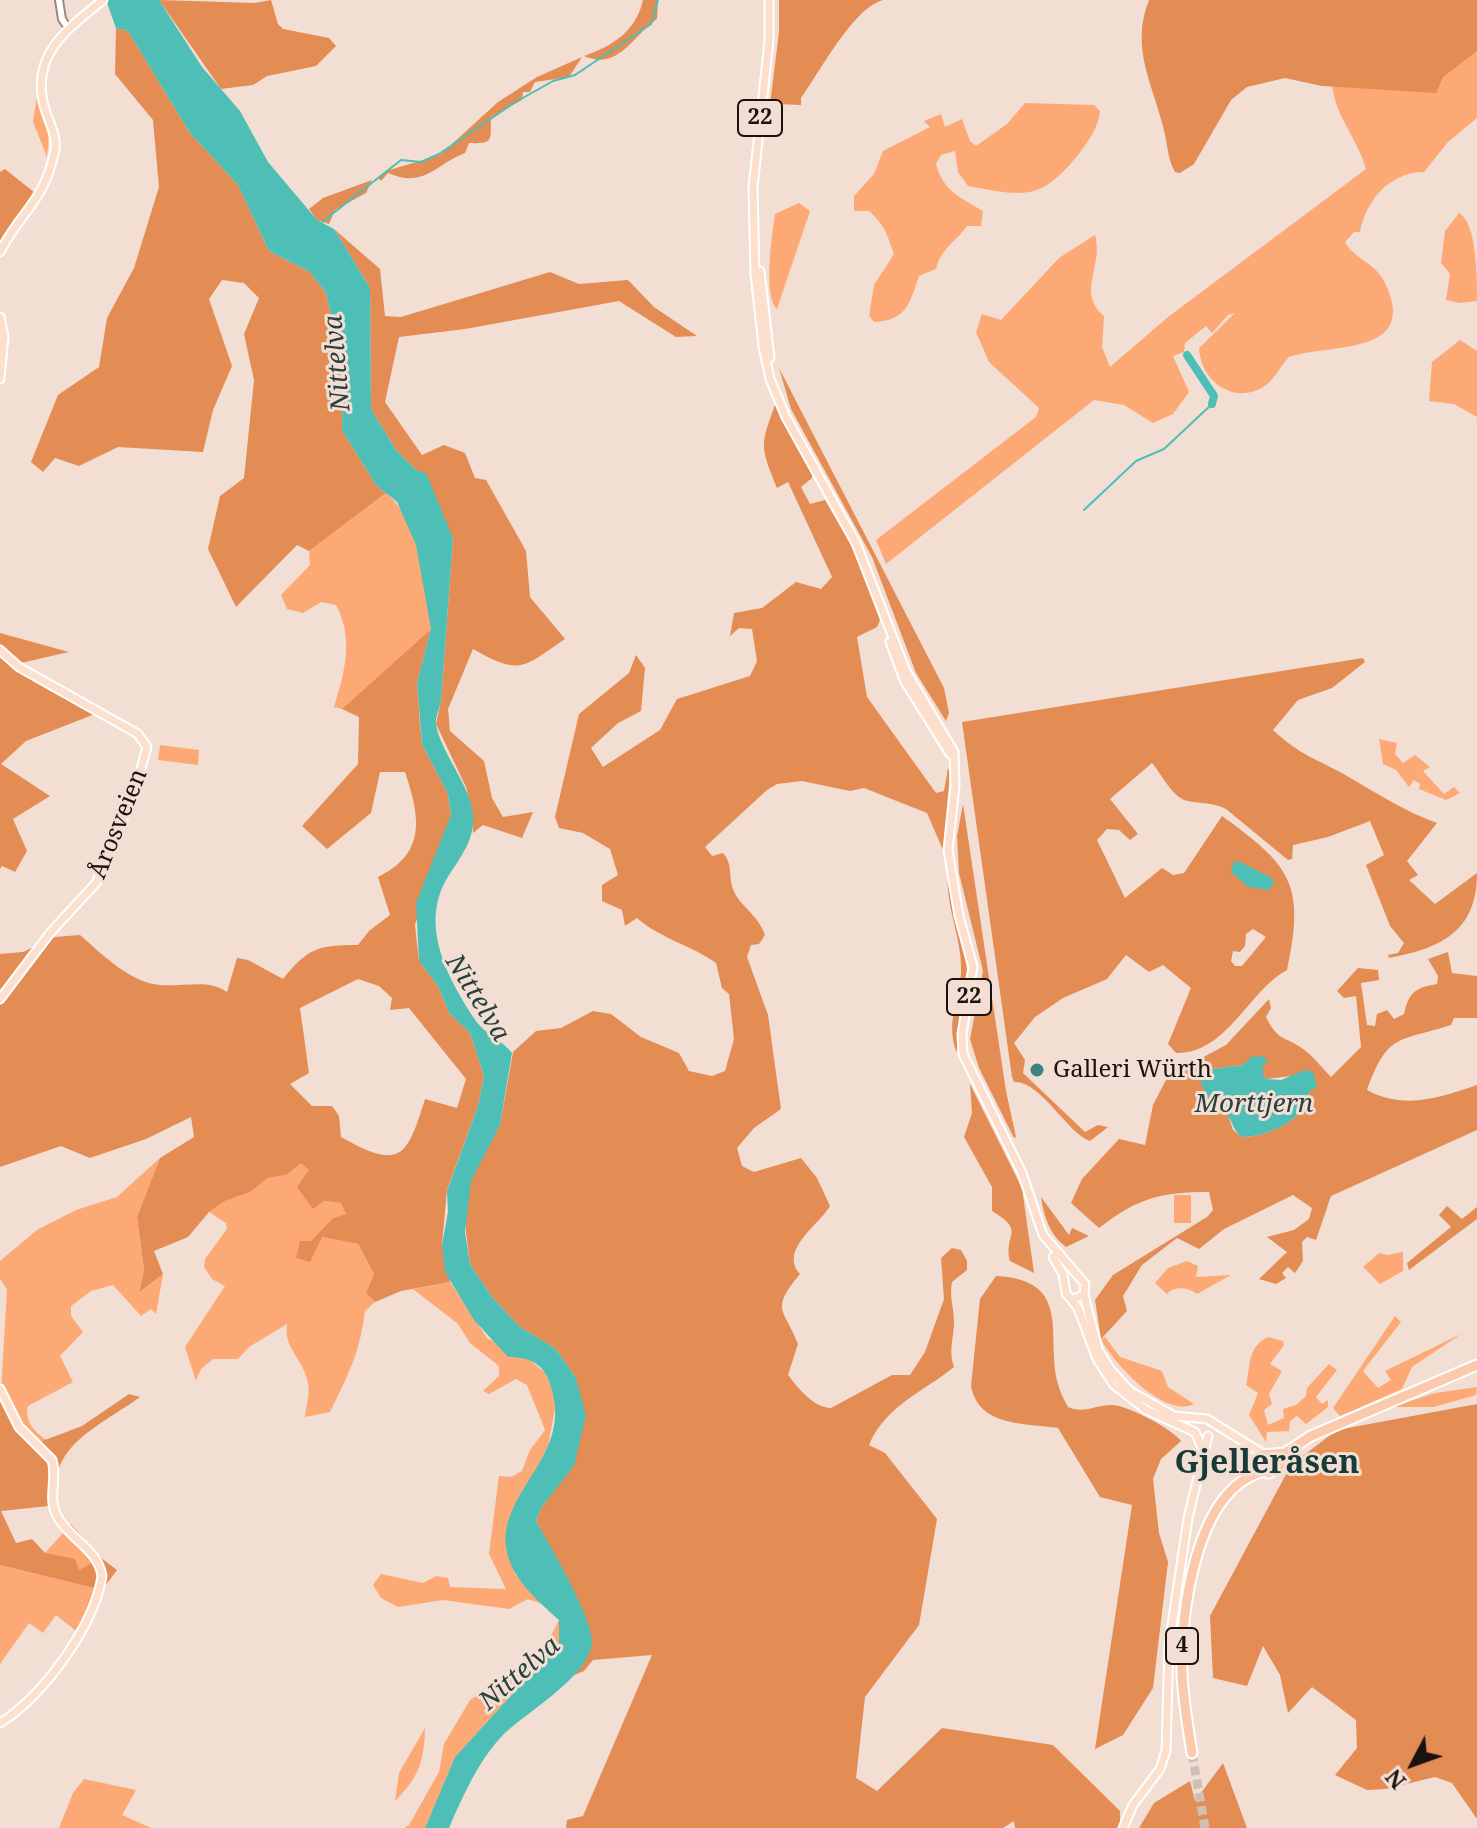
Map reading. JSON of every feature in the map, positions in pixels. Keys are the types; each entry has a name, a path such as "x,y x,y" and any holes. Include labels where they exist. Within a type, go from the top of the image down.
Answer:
{"highway":[{"name":"4","path":"1192,1753 1182,1682 1186,1612 1204,1533 1236,1488 1264,1462 1477,1358"},
{"name":"4","path":"1404,1394 1477,1365"},
{"name":"4","path":"1236,1488 1272,1477 1324,1432"},
{"name":"4","path":"1264,1462 1293,1456"}],"main road":[{"path":"0,252 38,200 49,177 55,141 42,101 40,76 47,53 68,28 103,0"},
{"name":"22","path":"769,0 770,30 754,177 755,235 769,354 779,399 856,543 909,678 950,742 955,776 948,850 973,971 962,1049 969,1072 1022,1173 1036,1231 1061,1270 1066,1293 1073,1299 1097,1359 1114,1385 1146,1410 1197,1434 1226,1435"},
{"path":"0,317 4,337 0,379"},
{"name":"Årosveien","path":"0,650 19,667 138,734 147,747 131,802 96,883 50,933 0,999"},
{"name":"22","path":"1031,1205 1045,1240 1086,1286 1084,1295 1098,1349 1120,1381 1156,1408 1180,1418 1205,1418 1226,1435 1249,1446 1264,1462"},
{"path":"1066,1285 1071,1279 1079,1279"},
{"path":"1073,1299 1084,1295"},
{"path":"0,1389 19,1427 52,1460 52,1499 56,1514 94,1557 102,1576 88,1615 62,1658 29,1702 0,1723"},
{"path":"1198,1420 1197,1434 1203,1452"},
{"path":"1123,1828 1133,1805 1160,1769 1166,1751 1168,1656 1186,1526 1212,1424"}],"street":[{"path":"59,0 62,19 68,28"}],"shaded area":[{"path":"159,0 255,3 271,0 278,24 283,29 329,38 336,46 316,66 267,76 253,85 221,89"},
{"path":"643,0 658,0 657,19 616,55 607,59 584,56 622,36 635,20"},
{"path":"779,0 883,0 860,15 838,42 801,98 801,105 777,104 771,129 767,128 779,32"},
{"path":"1149,0 1477,0 1477,51 1443,77 1436,93 1322,86 1285,78 1247,87 1231,100 1194,164 1180,173 1175,172 1171,163 1143,52 1142,35"},
{"path":"1477,0 1477,118 1448,142 1424,172 1400,177 1382,190 1368,209 1360,232 1354,232 1345,242 1384,281 1393,306 1391,323 1381,335 1347,347 1289,357 1265,386 1241,393 1221,387 1212,380 1201,360 1199,348 1235,313 1228,315 1212,333 1206,326 1185,343 1184,352 1173,356 1189,392 1173,414 1153,423 1124,405 1094,400 886,564 876,540 1036,417 1039,408 989,362 976,332 982,314 1001,320 1059,258 1095,235 1097,246 1092,298 1104,316 1102,347 1110,367 1168,317 1366,169 1334,98 1332,70"},
{"path":"116,28 128,31 190,133 238,185 269,251 310,272 326,293 343,365 342,430 376,485 386,493 309,551 297,545 236,607 208,549 220,496 244,478 254,380 244,334 259,298 244,283 222,280 209,299 232,366 213,410 203,452 118,447 79,466 55,458 43,472 31,462 58,395 99,367 107,318 134,268 159,187 153,120 115,74"},
{"path":"582,57 569,77 535,82 530,92 523,92 522,100 491,117 487,141 469,143 465,153 421,177 400,177 388,173 381,181 378,177 386,171 440,155 498,102 537,77"},
{"path":"37,97 49,134 47,157 33,122"},
{"path":"1025,103 1094,105 1100,111 1095,129 1078,155 1053,181 1030,192 1003,192 968,186 958,172 955,151 941,155 936,164 943,181 954,193 983,211 981,226 967,226 945,251 936,269 919,276 910,302 900,314 874,322 869,316 874,285 894,254 875,216 869,211 854,211 854,196 874,174 883,151 930,127 924,121 941,114 945,127 962,119 970,141 976,146 1007,124"},
{"path":"5,169 40,197 0,252 0,172"},
{"path":"372,180 366,193 335,210 329,224 317,220 309,209 323,198"},
{"path":"799,203 810,211 777,309 769,279 775,214"},
{"path":"1459,213 1465,219 1473,239 1477,301 1459,303 1446,300 1450,274 1441,263 1445,231"},
{"path":"334,229 380,269 385,316 401,317 550,272 579,284 628,280 654,307 697,336 676,337 619,301 465,329 399,337 385,402 422,455 444,445 465,453 475,478 486,480 526,551 530,597 565,639 521,665 502,663 473,649 448,709 450,731 484,761 492,798 503,817 533,812 522,838 483,825 473,833 472,810 466,787 436,724 441,701 453,538 416,470 396,450 371,409 370,288"},
{"path":"1460,340 1477,351 1477,417 1454,404 1429,401 1432,362"},
{"path":"779,368 944,688 949,713 946,721 916,673 872,557 791,409"},
{"path":"775,405 812,471 812,478 801,487 810,504 825,500 853,548 880,620 877,627 857,637 867,697 936,793 944,791 948,768 950,773 943,850 927,813 864,788 850,791 802,781 777,784 767,790 705,847 712,856 723,853 726,857 736,895 758,921 765,935 759,944 751,945 747,957 768,1015 781,1109 754,1128 737,1148 742,1166 754,1172 801,1158 817,1178 830,1206 797,1247 795,1265 800,1274 782,1303 782,1310 798,1344 788,1375 813,1401 831,1408 892,1375 910,1375 925,1352 944,1299 941,1258 952,1248 961,1250 967,1261 967,1270 952,1282 951,1287 954,1322 951,1355 954,1367 895,1410 876,1431 869,1445 885,1453 937,1519 919,1625 865,1697 856,1778 877,1791 942,1728 1053,1745 1120,1811 1120,1828 1015,1828 1014,1821 1003,1828 566,1828 567,1820 583,1816 652,1655 593,1660 584,1671 570,1677 584,1661 566,1576 536,1521 541,1508 574,1465 576,1378 556,1349 520,1327 492,1297 470,1264 464,1215 471,1179 500,1125 513,1052 536,1031 561,1028 593,1011 611,1014 641,1037 679,1053 689,1071 712,1076 725,1071 734,1039 729,994 722,988 716,963 637,918 625,926 622,910 602,901 602,885 618,875 610,849 583,833 559,828 555,817 579,714 629,673 636,655 645,668 641,711 618,723 591,748 603,767 660,730 677,699 750,676 757,661 752,629 739,628 730,636 734,613 762,608 796,582 821,589 832,577 788,482 777,488 767,463 765,438"},
{"path":"386,493 398,505 414,537 424,575 431,629 342,709 334,707 346,655 345,630 336,605 321,602 303,613 287,609 281,595 310,565 309,551"},
{"path":"431,629 417,683 422,744 448,794 451,815 415,925 419,961 438,986 449,1013 470,1033 484,1076 478,1106 447,1190 442,1245 450,1282 401,1291 375,1302 366,1293 374,1274 358,1244 322,1237 310,1262 296,1258 300,1241 311,1241 333,1218 346,1214 341,1203 324,1201 313,1209 297,1187 309,1170 301,1163 286,1175 268,1178 250,1192 225,1201 209,1212 188,1237 154,1251 163,1274 140,1292 144,1269 137,1217 160,1158 194,1137 191,1117 146,1139 90,1158 61,1146 0,1167 0,954 23,952 55,937 80,935 114,964 143,981 163,985 211,985 227,992 237,958 248,960 283,979 315,950 358,945 369,931 390,915 378,877 405,857 416,832 416,819 405,772 380,772 371,813 327,849 302,826 358,764 359,717 342,709","holes":["358,979 379,986 392,998 390,1010 409,1008 466,1079 457,1108 425,1099 406,1145 399,1152 389,1155 377,1154 341,1137 339,1116 332,1106 312,1106 290,1084 309,1073 300,1008"]},
{"path":"0,633 69,652 12,665 95,714 26,741 1,764 50,796 13,819 27,851 15,872 2,866 0,869"},
{"path":"1363,658 1365,662 1332,688 1298,700 1273,730 1309,756 1402,808 1437,823 1407,861 1418,875 1409,880 1435,904 1477,873 1471,909 1453,934 1440,942 1389,958 1388,955 1398,953 1404,943 1390,926 1366,865 1384,855 1370,821 1328,837 1293,845 1292,859 1288,860 1226,809 1177,796 1152,763 1110,799 1138,834 1130,840 1119,830 1107,829 1097,840 1125,898 1162,868 1173,875 1184,873 1222,816 1264,849 1287,879 1293,896 1292,941 1287,970 1273,979 1224,1032 1194,1051 1176,1053 1168,1044 1191,988 1163,965 1149,972 1126,955 1107,979 1063,998 1035,1017 1014,1043 1025,1060 1023,1073 1085,1132 1098,1125 1108,1127 1090,1141 1072,1129 1034,1089 1014,1082 1012,1077 962,722","holes":["1253,929 1266,937 1242,966 1235,966 1231,961 1233,951 1240,952 1245,946 1246,934"]},
{"path":"1379,739 1397,743 1395,754 1403,763 1415,755 1430,767 1423,771 1444,794 1454,787 1460,793 1446,800 1419,789 1420,784 1414,780 1409,787 1396,770 1383,764"},
{"path":"160,745 199,750 198,765 158,760"},
{"path":"963,804 1014,1138 979,1068 970,1039 983,971 959,873 957,836"},
{"path":"948,873 968,974 957,1053 952,1022 961,961 949,898"},
{"path":"1448,952 1452,973 1477,976 1477,1018 1454,1018 1451,1025 1397,1042 1381,1058 1367,1090 1408,1101 1435,1098 1477,1085 1477,1130 1331,1196 1316,1240 1307,1237 1302,1242 1303,1261 1295,1273 1288,1267 1282,1273 1286,1278 1276,1284 1259,1279 1287,1252 1267,1237 1294,1230 1309,1219 1312,1208 1293,1195 1224,1229 1199,1249 1177,1238 1142,1265 1123,1296 1127,1311 1101,1339 1095,1300 1113,1275 1207,1217 1213,1210 1209,1192 1163,1195 1138,1203 1099,1228 1071,1203 1082,1179 1119,1139 1145,1145 1153,1105 1168,1076 1226,1045 1269,999 1271,1008 1266,1017 1275,1031 1307,1052 1331,1077 1361,1047 1356,996 1344,998 1337,991 1358,968 1378,970 1379,980 1361,983 1367,1025 1375,1026 1377,1014 1387,1010 1394,1019 1404,1014 1414,992 1437,984 1438,976 1428,959","holes":["1259,1058 1268,1062 1263,1063 1263,1075 1267,1079 1291,1076 1309,1091 1307,1101 1284,1125 1262,1134 1242,1137 1233,1130 1213,1069 1243,1065"]},
{"path":"970,1084 1022,1188 1034,1273 1010,1261 1011,1229 1003,1218 992,1211 992,1187 964,1137 972,1113"},
{"path":"160,1158 137,1217 144,1269 142,1291 163,1274 156,1314 151,1309 141,1316 113,1285 91,1291 71,1306 71,1316 83,1332 60,1356 73,1382 28,1406 32,1426 47,1440 37,1443 19,1428 1,1394 7,1289 0,1279 0,1261 37,1230 76,1210 117,1197"},
{"path":"301,1162 309,1170 313,1208 324,1201 341,1203 346,1214 333,1218 296,1258 322,1237 358,1244 374,1274 366,1293 375,1302 365,1311 356,1352 330,1412 305,1417 308,1384 288,1341 287,1324 249,1347 238,1359 213,1359 201,1369 196,1381 185,1347 225,1286 212,1279 204,1267 205,1259 227,1229 226,1223 209,1212 225,1201 250,1192 268,1178 286,1175"},
{"path":"1174,1195 1191,1195 1191,1223 1174,1223"},
{"path":"1041,1197 1069,1235 1072,1228 1089,1236 1066,1247 1048,1224"},
{"path":"1447,1206 1462,1219 1477,1207 1477,1219 1409,1270 1407,1263 1451,1227 1439,1215"},
{"path":"1403,1252 1403,1271 1380,1284 1363,1267 1379,1253"},
{"path":"1187,1261 1198,1266 1196,1277 1231,1275 1197,1294 1181,1288 1167,1294 1155,1283 1168,1268"},
{"path":"996,1276 1021,1280 1037,1288 1046,1300 1051,1314 1058,1384 1068,1407 1079,1410 1119,1406 1159,1424 1181,1441 1161,1459 1153,1479 1159,1533 1168,1562 1153,1688 1123,1735 1095,1749 1132,1505 1100,1497 1058,1428 993,1416 976,1399 971,1386 980,1299"},
{"path":"450,1282 487,1338 527,1357 545,1373 557,1399 548,1446 508,1524 515,1574 542,1604 528,1599 509,1609 443,1600 398,1607 381,1598 373,1585 381,1574 423,1583 436,1576 448,1578 450,1587 506,1589 489,1554 499,1476 511,1477 522,1471 530,1450 545,1430 527,1385 516,1379 489,1394 483,1391 499,1376 499,1366 470,1343 458,1324 413,1289"},
{"path":"1395,1316 1401,1322 1363,1371 1378,1388 1391,1380 1385,1371 1461,1334 1412,1367 1402,1389 1340,1416 1333,1408"},
{"path":"1105,1337 1120,1357 1162,1371 1168,1387 1194,1404 1169,1404 1141,1386 1107,1349 1101,1339"},
{"path":"1268,1337 1283,1341 1284,1345 1270,1364 1282,1371 1269,1394 1272,1404 1264,1410 1268,1425 1284,1418 1283,1409 1296,1405 1306,1396 1307,1388 1329,1364 1337,1370 1316,1397 1322,1404 1328,1400 1328,1407 1306,1424 1297,1416 1290,1421 1289,1431 1267,1432 1266,1442 1249,1415 1258,1393 1246,1385 1253,1351"},
{"path":"1477,1387 1476,1395 1434,1407 1392,1407 1435,1393"},
{"path":"0,1391 19,1428 37,1443 82,1426 129,1394 140,1397 93,1428 67,1453 59,1468 56,1485 58,1505 1,1511 16,1543 32,1539 45,1553 75,1559 79,1570 101,1558 117,1570 102,1590 0,1565"},
{"path":"1477,1404 1477,1819 1452,1783 1435,1777 1386,1789 1367,1790 1335,1775 1357,1748 1356,1720 1312,1687 1288,1713 1280,1675 1263,1646 1247,1686 1213,1678 1210,1616 1291,1465 1337,1430"},
{"path":"71,1524 101,1558 79,1571 45,1553"},
{"path":"0,1565 102,1590 80,1634 56,1615 43,1633 29,1623 0,1664"},
{"path":"559,1620 559,1643 455,1757 425,1828 404,1828 409,1825 439,1772 444,1744 470,1700 541,1655"},
{"path":"425,1728 419,1768 395,1801 399,1773"},
{"path":"1223,1763 1247,1828 1139,1828 1154,1803 1190,1781 1195,1801"},
{"path":"84,1779 136,1790 122,1815 151,1828 59,1828 73,1793"}],"water":[{"path":"106,0 159,0 202,67 240,111 268,162 317,220 334,229 370,288 371,409 396,450 416,470 426,473 453,538 441,701 436,724 442,744 465,787 473,819 470,838 438,898 437,935 448,972 466,1006 480,1026 512,1053 500,1125 471,1181 465,1232 470,1264 492,1297 520,1327 556,1349 576,1378 586,1415 574,1466 541,1508 536,1521 579,1600 592,1643 588,1656 568,1681 495,1744 472,1778 449,1828 425,1828 455,1757 559,1643 559,1620 519,1578 506,1546 507,1525 514,1506 547,1449 554,1428 555,1405 548,1379 541,1368 526,1359 508,1357 474,1320 445,1272 442,1245 448,1212 447,1191 478,1106 484,1076 470,1033 449,1013 438,986 419,961 416,903 451,815 448,794 422,744 417,683 431,629 416,545 397,502 376,485 342,430 343,365 326,293 310,272 269,251 238,185 190,133 128,31 116,28"},
{"path":"1238,861 1272,878 1274,883 1269,890 1248,887 1231,872 1233,863"},
{"name":"Morttjern","path":"1263,1056 1269,1062 1263,1064 1263,1075 1267,1079 1281,1080 1305,1070 1313,1072 1317,1087 1309,1091 1301,1110 1284,1125 1262,1134 1242,1137 1224,1111 1206,1093 1200,1075 1213,1069 1243,1065 1251,1057"}],"waterway":[{"path":"322,222 401,160 421,162 439,154 514,103 553,81 575,75 651,24 658,0"},
{"path":"1187,355 1214,396 1212,404"},
{"path":"1084,510 1136,461 1164,449 1212,404"}],"tunnel":[{"path":"1192,1753 1205,1828"}],"place":[{"name":"Galleri Würth","path":"1037,1070"}],"district":[{"name":"Gjelleråsen","path":"1267,1464"}],"water label":[{"name":"Nittelva","path":"338,363"},
{"name":"Nittelva","path":"477,998"},
{"name":"Nittelva","path":"520,1674"}]}
